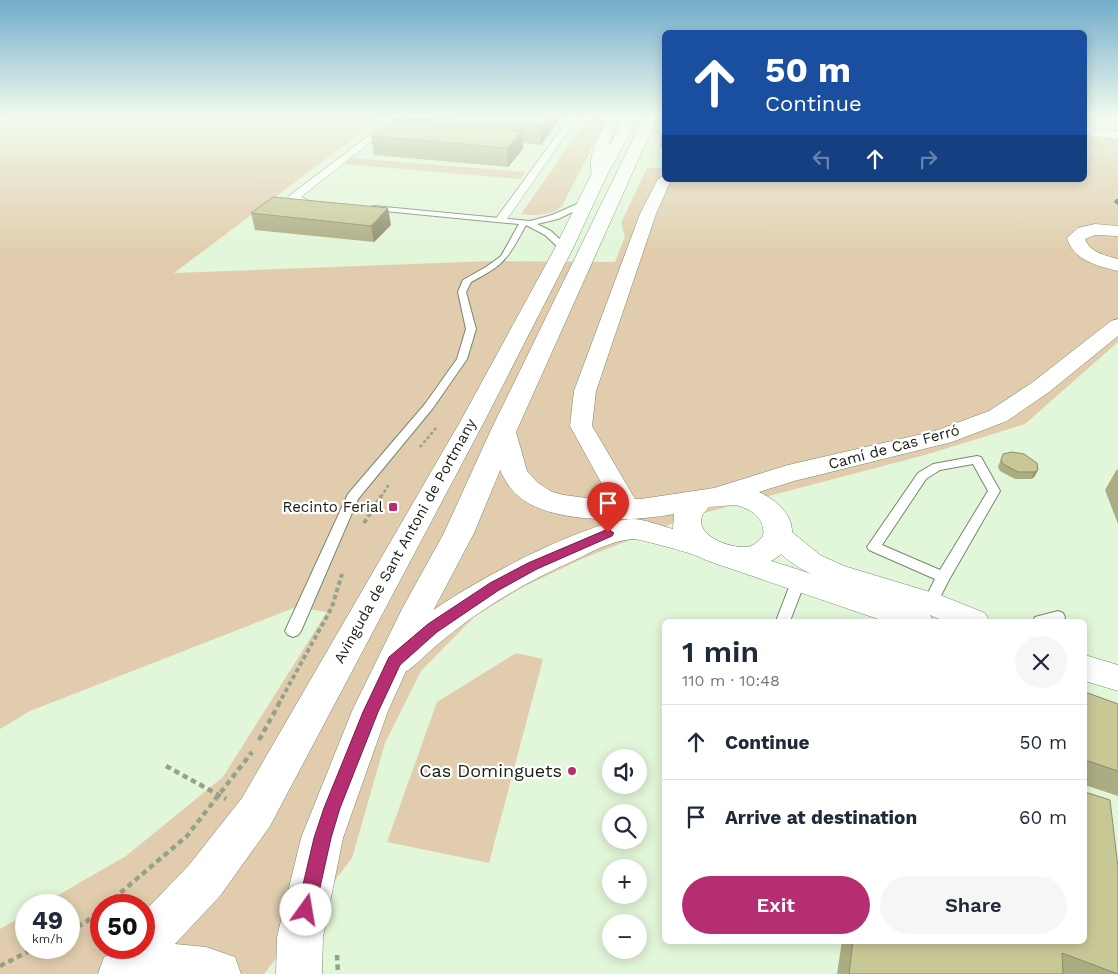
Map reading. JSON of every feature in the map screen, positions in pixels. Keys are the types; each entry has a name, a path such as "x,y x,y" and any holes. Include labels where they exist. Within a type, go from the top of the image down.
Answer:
{"main road":[{"path":"598,175 599,162"},
{"name":"Avinguda de Sant Antoni de Portmany","path":"155,930 198,889 232,848 256,812 472,422 564,248 606,162"},
{"path":"299,974 300,937 322,838 370,712 418,609 459,533 503,432 629,162"},
{"path":"1117,265 1086,252 1078,246 1076,238 1078,235 1088,231 1118,231"},
{"name":"Camí de Cas Ferró","path":"709,498 788,474 943,437 998,416 1041,387 1118,325"},
{"path":"503,432 507,452 516,476 536,495 579,508 604,510 669,506 709,498 742,497 754,501 775,524"},
{"path":"394,661 433,628 495,586 533,566 608,533 634,529 740,558 754,556 775,544 772,502 788,474"},
{"path":"709,498 692,506 686,522 688,531 714,551"},
{"path":"100,974 120,959"},
{"path":"121,974 164,967 190,968 218,974"}],"street":[{"path":"311,203 293,198 339,162"},
{"path":"501,220 542,162"},
{"path":"628,509 580,426 585,391 648,214 664,182"},
{"path":"775,524 810,562 924,612"},
{"path":"714,551 798,582 924,612 963,619"},
{"path":"1087,669 1118,678"}],"lane":[{"path":"364,208 527,222 555,217 587,203"},
{"path":"527,222 548,233 564,248"},
{"path":"293,631 352,497 429,406 462,359 471,329 462,292 467,280 488,269 504,257 527,222"},
{"path":"924,612 994,491 977,460 937,467 922,476 874,547 943,577"},
{"path":"784,619 798,582"},
{"path":"1047,619 1058,616"}],"path":[{"path":"416,451 429,438 438,424"},
{"path":"361,527 392,480"},
{"path":"119,894 187,836 252,752 332,608 342,570"},
{"path":"166,766 218,795"},
{"path":"0,966 15,958"}],"shaded area":[{"path":"0,162 321,162 174,273 492,261 615,262 625,237 621,223 647,168 662,168 662,182 1087,182 1087,162 1118,162 1118,342 1025,424 925,455 689,517 584,558 523,587 474,617 421,671 385,743 352,858 264,974 0,974 0,929 15,920 15,959 80,959 80,894 60,894 126,856 223,777 327,612 296,607 30,711 0,729"},
{"path":"346,162 406,162 525,172 520,179 344,164"},
{"path":"557,162 584,162 562,206 548,213 537,215 521,214"},
{"path":"516,653 543,659 489,863 387,842 437,702"}],"building":[{"path":"273,197 388,208 371,226 251,213"},
{"path":"1012,452 1024,454 1037,463 1038,470 1035,472 1018,472 1003,464 1001,460 1003,454"},
{"path":"1087,693 1118,704 1118,771 1087,761"},
{"path":"1087,793 1110,800 1118,867 1118,974 1062,953 1063,974 849,974 853,944 1087,944"}],"waterway":[{"path":"1118,200 1116,202 1118,204"}],"place":[{"name":"Recinto Ferial","path":"393,507"},
{"name":"Cas Dominguets","path":"572,771"}],"route":[{"path":"306,910 322,838 332,808 370,712 394,661 465,604 495,586 533,566 608,533"}]}
